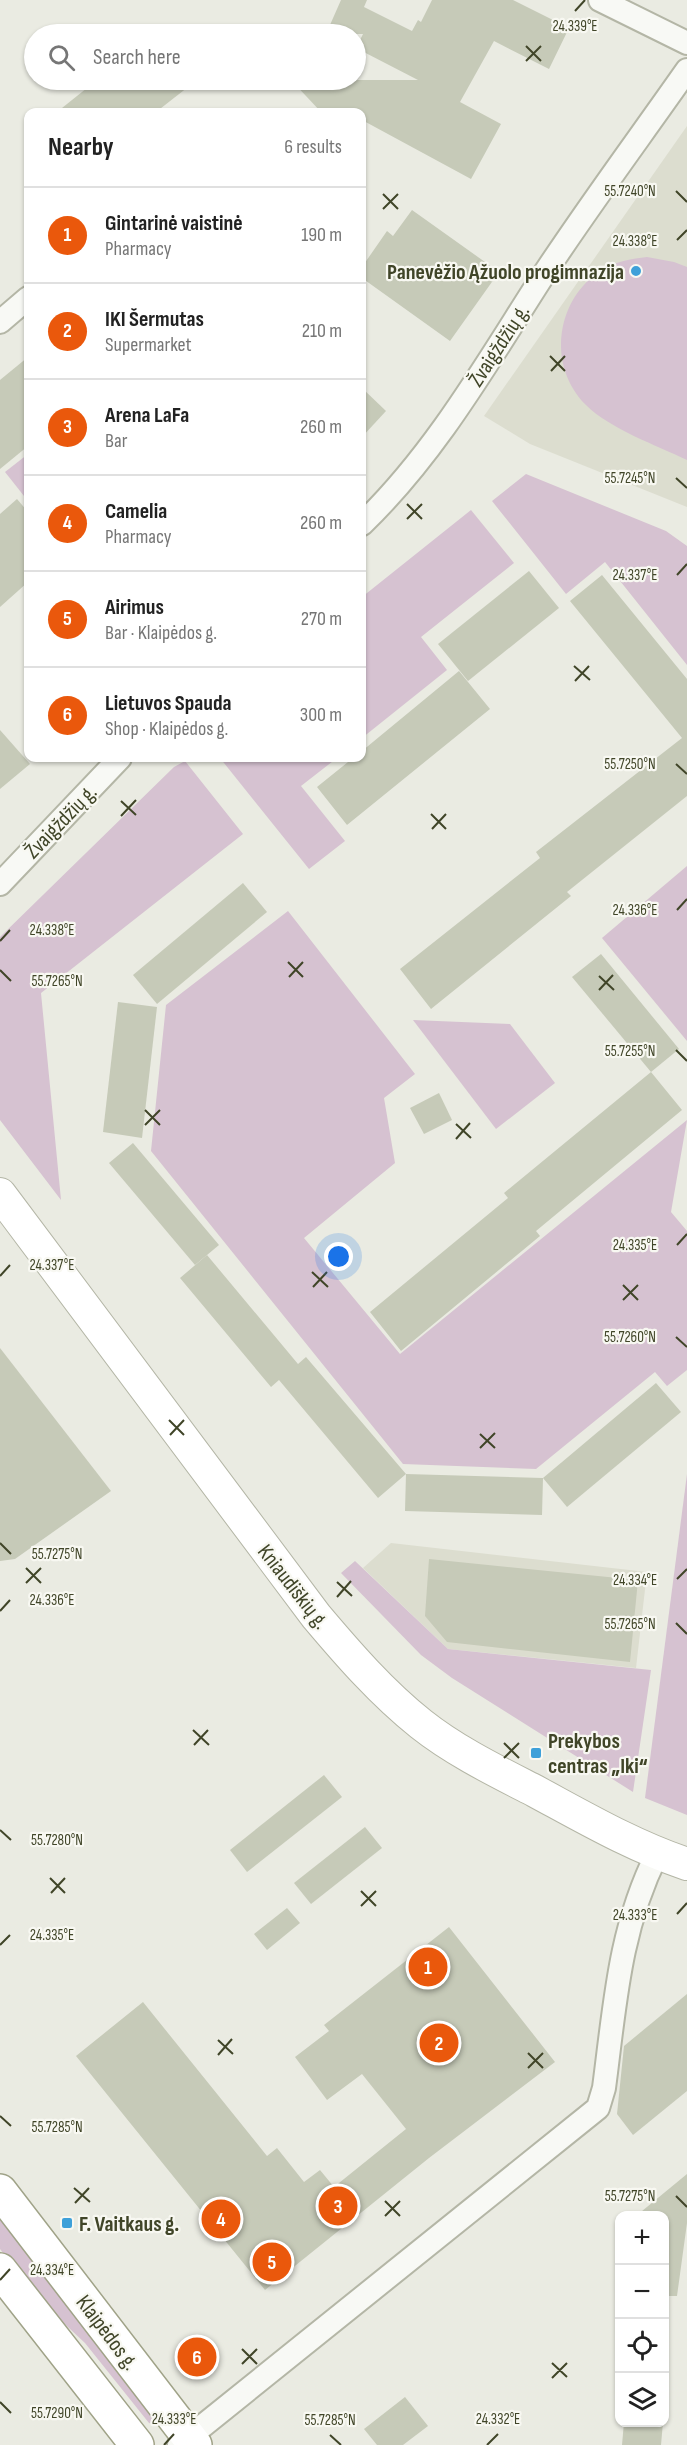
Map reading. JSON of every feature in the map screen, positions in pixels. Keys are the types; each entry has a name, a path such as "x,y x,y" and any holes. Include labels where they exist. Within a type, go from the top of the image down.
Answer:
{"highway":[{"name":"Klaipėdos g.","path":"0,2191 187,2442"},
{"name":"Klaipėdos g.","path":"0,2270 137,2445"}],"main road":[{"name":"Kniaudiškių g.","path":"0,1194 303,1598 374,1680 440,1737 518,1782 657,1854 687,1864"}],"street":[{"path":"600,0 687,43"},
{"name":"Žvaigždžių g.","path":"366,520 393,495 447,424 548,268 687,70"},
{"path":"0,322 24,301"},
{"name":"Žvaigždžių g.","path":"0,884 116,762"},
{"path":"187,2442 598,2108 604,2088 621,1958 631,1915 657,1854"}],"shaded area":[{"name":"Panevėžio Ąžuolo progimnazija","path":"687,126 687,507 530,444 484,416"},
{"path":"647,257 687,267 687,460 620,429 596,414 573,389 565,371 561,352 566,314 575,297 587,282 603,269 614,264"},
{"path":"24,457 24,496 5,472"},
{"path":"526,474 666,531 687,546 687,665 605,562 566,594 492,501"},
{"path":"471,510 514,563 421,637 447,670 366,735 366,594"},
{"path":"186,762 243,834 41,993 61,1200 0,1120 0,937 174,767"},
{"path":"223,762 332,762 301,786 345,841 309,869"},
{"path":"687,866 687,1041 602,938"},
{"path":"288,911 415,1074 384,1098 395,1163 304,1238 400,1354 687,1120 671,1212 687,1231 687,1370 667,1386 655,1372 536,1469 403,1464 151,1151 166,1005"},
{"path":"413,1020 510,1024 555,1083 496,1129"},
{"path":"687,1474 687,1815 645,1798"},
{"path":"391,1543 647,1572 636,1668 448,1649 363,1568"},
{"path":"355,1561 448,1649 651,1670 633,1792 452,1678 421,1655 341,1573"},
{"path":"0,2216 160,2422 155,2425 149,2423 85,2343 37,2298 0,2249"}],"building":[{"path":"341,0 367,0 364,7 412,31 418,20 421,22 432,0 513,0 569,28 549,69 494,41 460,102 501,124 471,179 366,122 366,108 317,108 300,90 366,90 366,80 418,80 366,53 366,24 330,24"},
{"path":"84,90 184,90 161,108 62,108"},
{"path":"412,210 499,272 450,341 366,281 366,261 387,231 393,236"},
{"path":"24,360 24,449 0,469 0,380"},
{"path":"366,392 386,411 366,433"},
{"path":"17,499 24,507 24,586 0,607 0,514"},
{"path":"529,571 559,608 468,681 438,644"},
{"path":"602,575 687,679 687,796 567,892 571,896 431,1009 400,969 540,858 536,852 682,738 570,601"},
{"path":"459,671 490,709 347,825 317,787 348,762 366,762 366,748"},
{"path":"0,730 24,757 24,762 30,764 0,789"},
{"path":"243,883 267,912 157,1004 133,975"},
{"path":"601,954 679,1049 651,1072 572,977"},
{"path":"118,1002 157,1007 142,1138 103,1132"},
{"path":"651,1072 682,1110 536,1231 540,1236 401,1351 370,1312 508,1198 504,1193"},
{"path":"439,1093 452,1120 424,1134 410,1108"},
{"path":"133,1143 219,1245 195,1265 109,1163"},
{"path":"207,1255 298,1364 306,1357 406,1474 378,1498 279,1380 271,1387 180,1278"},
{"path":"0,1348 111,1491 15,1559 0,1561"},
{"path":"656,1383 681,1412 567,1507 543,1478"},
{"path":"406,1474 543,1478 542,1515 405,1511"},
{"path":"429,1559 638,1580 630,1662 447,1642 425,1616"},
{"path":"324,1775 342,1797 247,1872 230,1850"},
{"path":"365,1827 382,1848 311,1904 294,1883"},
{"path":"287,1908 300,1923 267,1950 254,1934"},
{"path":"449,1927 555,2062 429,2158 265,2290 76,2056 143,2002 267,2156 277,2148 304,2182 320,2170 334,2187 406,2129 362,2074 327,2100 295,2057 329,2031 324,2025"},
{"path":"687,1994 687,2091 633,2135 617,2114 624,2046"},
{"path":"687,2174 687,2223 677,2296 669,2296 669,2211 642,2211"},
{"path":"405,2397 428,2426 403,2445 377,2445 364,2429"},
{"path":"624,2427 663,2427 661,2445 622,2445"}],"place":[{"name":"Panevėžio Ąžuolo progimnazija","path":"636,271"},
{"name":"Prekybos centras „Iki“","path":"536,1753"},
{"name":"Gintarinė vaistinė","path":"428,1967"},
{"name":"IKI Šermutas","path":"439,2043"},
{"name":"Arena LaFa","path":"338,2206"},
{"name":"Camelia","path":"221,2219"},
{"name":"F. Vaitkaus g.","path":"67,2223"},
{"name":"Airimus","path":"272,2262"},
{"name":"Lietuvos Spauda","path":"197,2357"}]}
